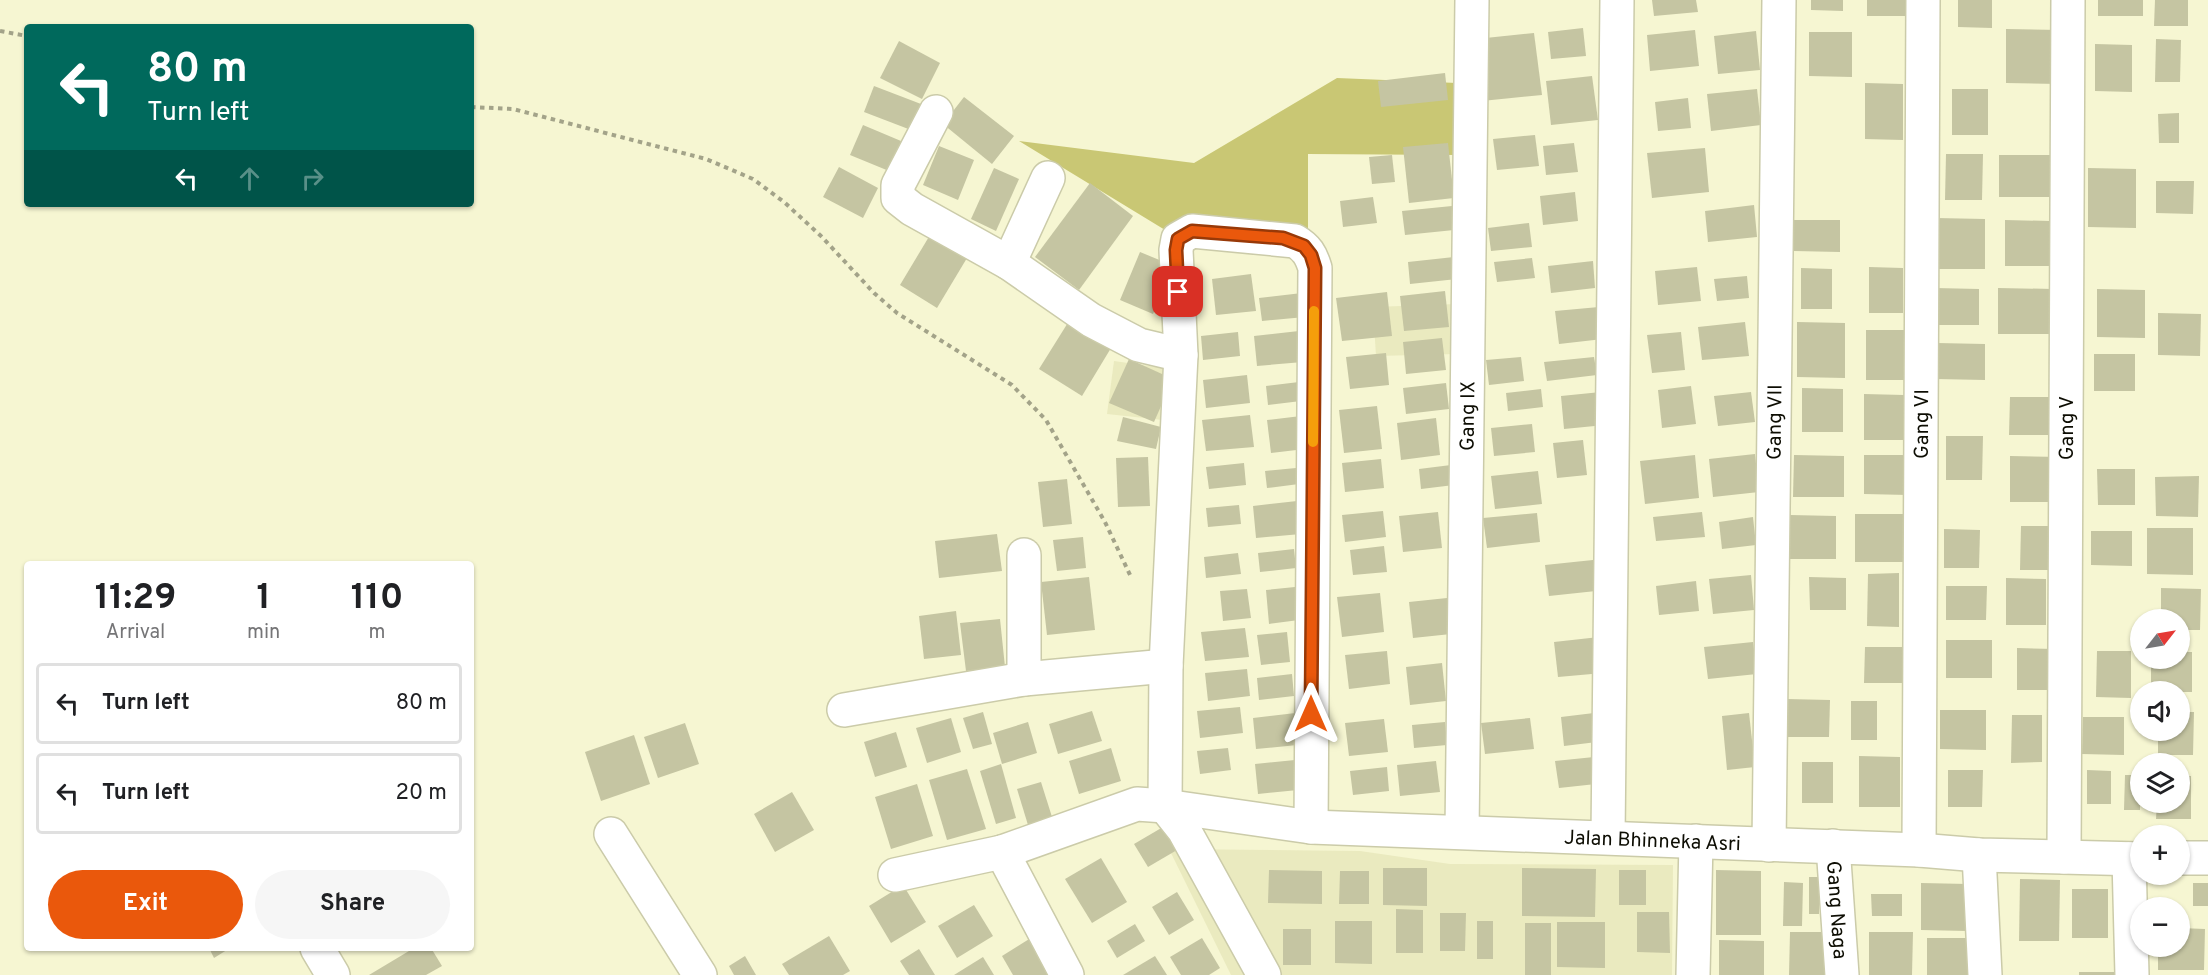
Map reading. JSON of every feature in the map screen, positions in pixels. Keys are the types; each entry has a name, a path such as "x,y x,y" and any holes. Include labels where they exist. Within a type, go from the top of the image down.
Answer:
{"street":[{"name":"Gang IX","path":"1462,832 1472,0"},
{"path":"1608,837 1617,0"},
{"name":"Gang VII","path":"1769,845 1779,0"},
{"name":"Gang VI","path":"1919,849 1923,0"},
{"name":"Gang V","path":"2064,857 2068,0"},
{"path":"936,112 898,185 898,198 912,209 1009,263 1091,320 1139,345 1181,355"},
{"path":"1009,263 1048,178"},
{"path":"1264,975 1184,830 1165,806 1166,666 1181,355 1176,250 1178,239 1184,233 1192,231 1283,238 1304,246 1311,255 1315,268 1311,827"},
{"path":"1023,555 1024,679"},
{"path":"844,710 1024,679 1166,666"},
{"name":"Jalan Bhinneka Asri","path":"895,875 1002,852 1137,804 1311,827 1919,849 1979,855 2130,859"},
{"path":"611,834 700,975"},
{"path":"1693,975 1696,841"},
{"name":"Gang Naga","path":"1833,846 1842,975"},
{"path":"1002,852 1067,975"},
{"path":"1979,855 1985,975"},
{"path":"2190,858 2208,858"},
{"path":"2132,975 2134,885"},
{"path":"319,951 333,975"}],"path":[{"path":"0,30 24,35"},
{"path":"474,107 513,109 706,159 753,179 821,236 874,293 897,313 1012,385 1046,420 1105,522 1134,584"}],"shaded area":[{"path":"1337,78 1457,83 1458,155 1308,154 1308,234 1170,233 1019,141 1194,163"},
{"path":"1457,304 1457,354 1376,356 1373,307"},
{"path":"1114,361 1170,369 1172,421 1107,414"},
{"path":"1169,849 1360,851 1450,864 1673,865 1672,975 1231,975"}],"building":[{"path":"1652,0 1696,0 1698,12 1654,16"},
{"path":"1811,0 1843,0 1843,11 1811,10"},
{"path":"1867,0 1908,0 1908,16 1867,16"},
{"path":"1958,0 1992,0 1992,28 1958,27"},
{"path":"2098,0 2143,0 2143,16 2098,16"},
{"path":"2155,0 2188,0 2188,26 2154,26"},
{"path":"1583,28 1586,56 1551,59 1548,32"},
{"path":"2006,29 2060,30 2059,84 2006,83"},
{"path":"1695,30 1699,66 1650,71 1647,35"},
{"path":"1756,31 1760,70 1718,74 1714,36"},
{"path":"1809,32 1852,32 1852,77 1809,76"},
{"path":"1534,33 1542,95 1482,101 1476,39"},
{"path":"2156,39 2181,40 2180,82 2155,82"},
{"path":"899,41 940,63 922,99 880,78"},
{"path":"2095,44 2132,45 2132,92 2095,91"},
{"path":"1445,73 1448,100 1381,107 1378,81"},
{"path":"1592,76 1598,120 1551,125 1546,81"},
{"path":"1865,83 1903,84 1903,140 1865,139"},
{"path":"874,86 921,104 911,130 864,112"},
{"path":"1757,89 1761,125 1711,131 1707,94"},
{"path":"1952,89 1988,89 1988,135 1952,135"},
{"path":"964,97 1014,136 992,164 943,124"},
{"path":"1688,98 1691,128 1658,131 1655,102"},
{"path":"2179,113 2179,143 2159,143 2158,114"},
{"path":"863,125 901,141 889,171 850,155"},
{"path":"1535,135 1539,166 1497,170 1493,139"},
{"path":"1448,143 1454,198 1409,203 1403,147"},
{"path":"1574,143 1578,172 1546,175 1543,146"},
{"path":"939,146 974,160 958,200 923,185"},
{"path":"1705,148 1709,192 1652,198 1647,153"},
{"path":"1946,154 1983,154 1982,200 1945,200"},
{"path":"1392,155 1395,182 1372,184 1369,157"},
{"path":"1999,155 2053,155 2053,197 1999,197"},
{"path":"839,167 878,188 863,218 823,197"},
{"path":"994,168 1019,179 996,231 971,219"},
{"path":"2088,168 2136,169 2136,228 2088,227"},
{"path":"2156,181 2194,181 2193,214 2156,213"},
{"path":"1090,183 1133,216 1079,290 1035,257"},
{"path":"1575,192 1578,221 1543,225 1540,196"},
{"path":"1373,197 1377,223 1343,227 1340,201"},
{"path":"1754,205 1757,237 1708,242 1705,211"},
{"path":"1452,206 1454,230 1405,235 1402,211"},
{"path":"1936,218 1985,219 1985,269 1935,269"},
{"path":"1794,220 1840,220 1840,252 1794,251"},
{"path":"2005,220 2050,221 2050,266 2005,266"},
{"path":"1529,223 1532,247 1491,251 1488,228"},
{"path":"930,235 967,258 937,308 900,285"},
{"path":"1140,252 1174,266 1153,314 1120,300"},
{"path":"1454,257 1457,279 1410,284 1408,262"},
{"path":"1532,258 1535,278 1497,282 1494,262"},
{"path":"1593,261 1595,288 1551,293 1548,266"},
{"path":"1697,267 1701,301 1658,305 1655,271"},
{"path":"1869,267 1903,268 1903,313 1869,313"},
{"path":"1801,268 1832,269 1832,309 1801,309"},
{"path":"1251,274 1256,311 1216,315 1212,279"},
{"path":"1747,276 1749,298 1717,301 1714,279"},
{"path":"1935,288 1979,289 1979,325 1936,325"},
{"path":"1998,288 2053,289 2053,334 1998,334"},
{"path":"2097,289 2145,290 2145,338 2097,337"},
{"path":"1445,291 1449,327 1404,331 1400,296"},
{"path":"1387,292 1392,336 1342,341 1336,298"},
{"path":"1302,293 1305,317 1262,321 1259,298"},
{"path":"1599,307 1603,339 1559,344 1555,311"},
{"path":"2158,313 2201,314 2200,356 2158,355"},
{"path":"1069,321 1111,348 1082,396 1039,369"},
{"path":"1745,322 1749,356 1702,360 1698,327"},
{"path":"1797,322 1845,323 1845,378 1797,377"},
{"path":"1866,330 1905,330 1905,380 1866,380"},
{"path":"1299,331 1303,362 1257,366 1254,336"},
{"path":"1238,332 1240,356 1203,360 1201,336"},
{"path":"1681,332 1685,370 1652,373 1647,335"},
{"path":"1442,338 1446,370 1406,374 1403,342"},
{"path":"1937,343 1985,344 1985,380 1936,379"},
{"path":"1386,353 1389,385 1350,389 1346,357"},
{"path":"2094,354 2135,354 2135,391 2094,391"},
{"path":"1521,357 1524,381 1489,385 1486,360"},
{"path":"1594,357 1597,375 1547,381 1544,362"},
{"path":"1129,359 1173,379 1154,422 1109,403"},
{"path":"1247,375 1250,403 1206,408 1203,380"},
{"path":"1299,382 1301,401 1268,405 1266,386"},
{"path":"1446,383 1449,409 1406,414 1403,388"},
{"path":"1691,386 1696,424 1662,428 1658,390"},
{"path":"1802,388 1843,389 1843,432 1802,432"},
{"path":"1541,389 1543,407 1508,411 1506,393"},
{"path":"1601,392 1605,425 1564,429 1561,396"},
{"path":"1751,392 1755,422 1718,426 1714,396"},
{"path":"1864,394 1904,395 1904,440 1864,440"},
{"path":"2010,397 2052,397 2051,435 2009,435"},
{"path":"1377,406 1382,449 1344,453 1339,410"},
{"path":"1250,415 1254,447 1206,451 1202,420"},
{"path":"1301,416 1305,449 1271,453 1267,420"},
{"path":"1123,417 1161,427 1156,449 1117,441"},
{"path":"1436,418 1440,455 1401,460 1397,423"},
{"path":"1532,424 1535,452 1494,456 1491,428"},
{"path":"1946,436 1983,436 1982,480 1946,480"},
{"path":"1583,440 1587,475 1557,478 1553,443"},
{"path":"1755,454 1759,492 1713,497 1709,459"},
{"path":"1695,455 1699,498 1645,504 1640,461"},
{"path":"1794,455 1844,456 1844,497 1793,497"},
{"path":"1864,455 1908,455 1908,495 1864,494"},
{"path":"2010,456 2061,457 2061,502 2010,502"},
{"path":"1148,457 1150,506 1118,507 1116,458"},
{"path":"1381,459 1384,488 1345,492 1342,463"},
{"path":"1244,463 1246,485 1209,489 1206,467"},
{"path":"1451,465 1454,485 1421,489 1419,469"},
{"path":"1296,468 1299,484 1267,488 1265,471"},
{"path":"2097,469 2135,469 2135,505 2098,505"},
{"path":"1538,471 1542,504 1495,509 1491,476"},
{"path":"2199,476 2198,517 2156,516 2155,477"},
{"path":"1067,479 1072,524 1043,527 1038,482"},
{"path":"1297,501 1301,534 1256,538 1253,506"},
{"path":"1239,505 1241,524 1208,527 1206,508"},
{"path":"1383,511 1386,537 1345,542 1342,515"},
{"path":"1438,512 1442,548 1403,552 1399,516"},
{"path":"1702,512 1705,537 1656,541 1653,517"},
{"path":"1537,513 1540,542 1487,548 1483,518"},
{"path":"1855,514 1906,514 1906,562 1855,562"},
{"path":"1790,515 1836,516 1836,559 1790,559"},
{"path":"1753,517 1756,545 1722,549 1719,522"},
{"path":"2021,526 2054,526 2054,570 2020,570"},
{"path":"2147,528 2193,528 2193,575 2147,574"},
{"path":"1944,529 1980,530 1979,568 1944,568"},
{"path":"2091,531 2132,531 2132,566 2091,565"},
{"path":"997,534 1002,571 939,578 935,541"},
{"path":"1083,537 1086,568 1057,571 1053,540"},
{"path":"1384,546 1387,572 1353,575 1350,550"},
{"path":"1294,549 1296,568 1260,572 1258,553"},
{"path":"1238,553 1241,574 1206,578 1204,557"},
{"path":"1593,560 1596,591 1549,596 1545,565"},
{"path":"1899,573 1899,627 1867,626 1868,574"},
{"path":"1751,575 1754,610 1713,614 1709,579"},
{"path":"1089,577 1095,630 1047,635 1041,582"},
{"path":"1809,577 1846,578 1846,610 1810,610"},
{"path":"2006,578 2046,579 2046,625 2006,625"},
{"path":"1696,581 1699,611 1659,615 1656,586"},
{"path":"1946,586 1987,586 1986,620 1946,620"},
{"path":"1295,587 1299,620 1269,624 1266,590"},
{"path":"2161,588 2201,589 2200,630 2190,630 2190,609 2161,609"},
{"path":"1247,589 1251,618 1223,621 1220,591"},
{"path":"1380,593 1384,632 1342,637 1337,597"},
{"path":"1447,598 1451,634 1413,638 1409,602"},
{"path":"956,611 961,655 924,659 919,616"},
{"path":"1000,619 1005,667 966,671 960,623"},
{"path":"1245,628 1249,657 1205,661 1201,632"},
{"path":"1287,632 1290,662 1261,665 1257,635"},
{"path":"1599,637 1603,673 1558,677 1554,642"},
{"path":"1946,640 1992,640 1992,678 1946,678"},
{"path":"1753,642 1757,674 1708,679 1704,647"},
{"path":"1865,647 1908,647 1908,683 1864,683"},
{"path":"2017,648 2054,649 2053,690 2017,690"},
{"path":"1387,651 1390,684 1349,689 1345,655"},
{"path":"2097,651 2130,651 2130,698 2096,697"},
{"path":"2190,652 2192,652 2192,692 2190,692 2190,681 2151,681 2151,669 2190,669"},
{"path":"1442,663 1446,701 1410,705 1406,667"},
{"path":"1247,669 1250,696 1208,701 1205,673"},
{"path":"1292,674 1294,696 1259,700 1257,678"},
{"path":"1787,699 1830,700 1829,737 1786,737"},
{"path":"1851,701 1877,701 1877,740 1851,740"},
{"path":"1240,707 1243,733 1200,738 1197,711"},
{"path":"1940,710 1986,710 1986,750 1940,749"},
{"path":"1092,711 1102,741 1058,754 1049,724"},
{"path":"983,712 992,744 973,749 963,718"},
{"path":"1304,712 1307,744 1256,749 1253,718"},
{"path":"2190,712 2194,712 2193,755 2190,753 2158,753 2158,741 2190,741"},
{"path":"1594,713 1597,742 1564,746 1561,717"},
{"path":"1749,713 1755,767 1727,770 1722,716"},
{"path":"2012,715 2042,715 2042,762 2011,763"},
{"path":"2083,717 2124,717 2124,755 2082,754"},
{"path":"951,718 961,752 927,763 916,728"},
{"path":"1530,718 1534,749 1485,754 1481,723"},
{"path":"1384,719 1388,752 1349,756 1345,723"},
{"path":"1028,722 1037,753 1002,764 993,733"},
{"path":"1445,722 1447,745 1414,748 1412,725"},
{"path":"685,723 699,764 658,778 644,737"},
{"path":"896,732 907,767 875,777 864,742"},
{"path":"634,735 650,784 601,801 585,752"},
{"path":"1111,748 1121,781 1079,794 1069,761"},
{"path":"1228,748 1231,770 1200,774 1197,751"},
{"path":"1859,756 1900,757 1900,807 1859,807"},
{"path":"1594,757 1596,784 1559,788 1555,761"},
{"path":"1295,760 1298,790 1258,794 1255,764"},
{"path":"1436,761 1440,792 1400,796 1397,765"},
{"path":"1802,762 1833,762 1833,803 1802,803"},
{"path":"1001,764 1016,818 996,824 980,771"},
{"path":"1387,767 1389,791 1353,795 1350,771"},
{"path":"967,769 986,829 947,840 929,780"},
{"path":"1948,770 1983,770 1982,807 1948,807"},
{"path":"2087,770 2111,771 2111,804 2087,804"},
{"path":"2125,775 2130,775 2130,810 2124,810"},
{"path":"2191,776 2191,819 2156,819 2156,813 2190,813"},
{"path":"1041,782 1052,817 1028,825 1017,789"},
{"path":"917,784 933,836 891,849 875,797"},
{"path":"792,792 814,830 775,852 754,814"},
{"path":"1163,827 1177,850 1148,867 1134,844"},
{"path":"1101,858 1127,902 1092,923 1065,879"},
{"path":"1383,868 1427,868 1427,906 1383,905"},
{"path":"1522,868 1596,869 1595,917 1522,916"},
{"path":"1269,870 1322,871 1322,904 1268,903"},
{"path":"1619,870 1646,870 1646,905 1619,905"},
{"path":"1716,870 1761,871 1761,935 1716,935"},
{"path":"1340,871 1369,871 1369,904 1339,904"},
{"path":"1809,877 1819,877 1819,914 1809,914"},
{"path":"2020,879 2060,880 2059,941 2019,941"},
{"path":"1784,882 1803,883 1802,926 1783,926"},
{"path":"1921,883 1968,884 1968,931 1921,930"},
{"path":"2193,883 2208,883 2208,906 2193,906"},
{"path":"903,885 926,922 891,943 869,906"},
{"path":"2072,889 2108,889 2108,938 2072,938"},
{"path":"1177,892 1194,920 1169,935 1152,907"},
{"path":"1871,894 1902,894 1902,916 1872,916"},
{"path":"974,905 993,936 957,958 938,926"},
{"path":"1396,909 1423,910 1423,953 1396,953"},
{"path":"1637,912 1669,912 1670,953 1637,952"},
{"path":"1440,913 1466,913 1465,951 1440,951"},
{"path":"1335,921 1372,921 1372,964 1335,963"},
{"path":"1477,921 1493,921 1493,959 1477,959"},
{"path":"1557,922 1605,922 1605,968 1557,967"},
{"path":"1525,923 1551,923 1551,975 1525,975"},
{"path":"1135,924 1145,941 1117,958 1107,941"},
{"path":"2190,928 2205,929 2204,970 2158,970 2158,957 2190,957"},
{"path":"1283,929 1311,929 1311,965 1283,965"},
{"path":"1790,932 1825,932 1824,975 1789,975"},
{"path":"1869,932 1913,932 1912,975 1869,975"},
{"path":"829,936 850,971 843,975 789,975 782,964"},
{"path":"1034,936 1058,975 1013,975 1002,956"},
{"path":"1202,938 1220,968 1209,975 1181,975 1170,957"},
{"path":"1927,938 1970,938 1970,975 1927,975"},
{"path":"1719,940 1764,941 1764,975 1719,975"},
{"path":"919,949 935,975 909,975 900,961"},
{"path":"210,951 225,951 214,958"},
{"path":"409,951 433,951 442,966 426,975 369,975"},
{"path":"745,956 756,975 734,975 729,966"},
{"path":"1155,956 1167,975 1123,975"},
{"path":"983,957 994,975 954,975"},
{"path":"2079,972 2117,972 2117,975 2079,975"}],"slow traffic":[{"path":"1313,442 1314,311"}],"route":[{"path":"1178,292 1176,250 1178,239 1184,233 1192,231 1283,238 1304,246 1311,255 1315,268 1311,714"}]}
